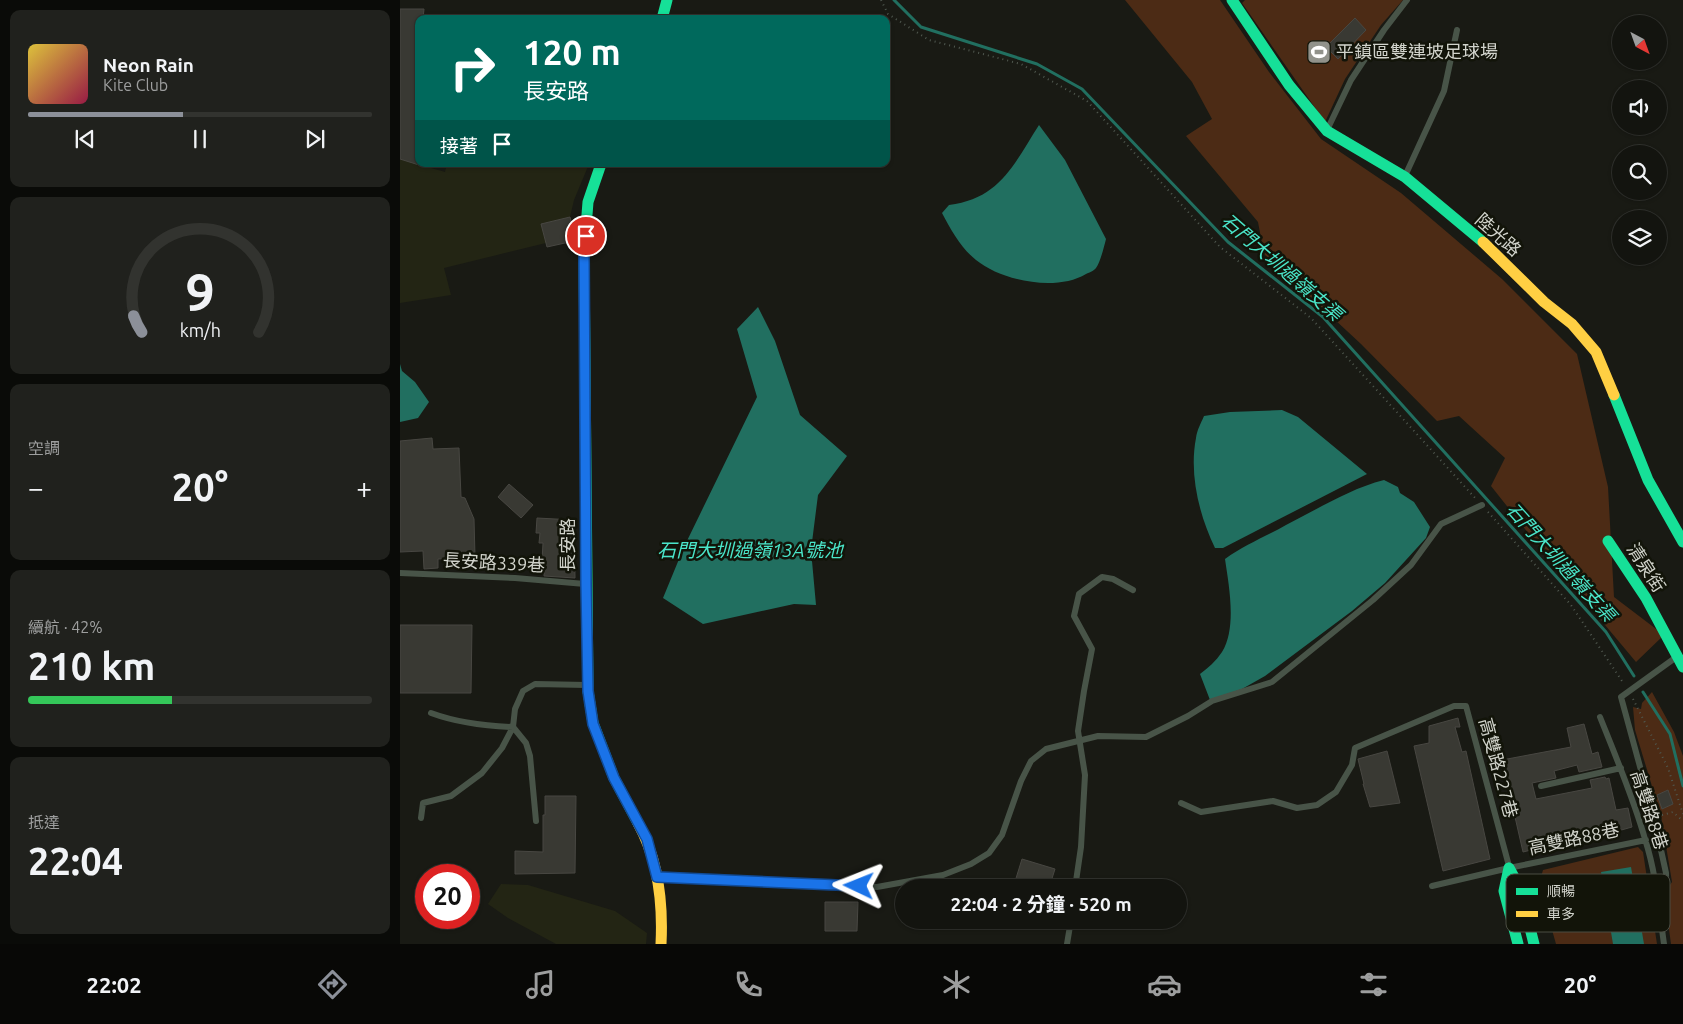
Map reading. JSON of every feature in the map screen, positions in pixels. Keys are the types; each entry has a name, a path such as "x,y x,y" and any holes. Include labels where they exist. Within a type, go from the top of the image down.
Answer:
{"street":[{"path":"663,15 667,0"},
{"name":"陸光路","path":"1232,0 1289,86 1327,131 1405,177 1487,246 1544,302 1572,324 1596,352 1648,480 1683,542"},
{"name":"長安路","path":"601,167 588,202 584,253 588,685 593,724 614,778 647,839 657,877 662,926 661,944"},
{"name":"清泉街","path":"1608,541 1646,598 1683,667"},
{"path":"1508,874 1509,868"},
{"path":"1509,868 1512,874"},
{"path":"1506,882 1504,891 1506,899"}],"lane":[{"path":"1327,131 1351,80 1384,30 1407,0"},
{"path":"1405,177 1444,91 1457,30"},
{"path":"657,877 877,887 943,875 971,864 989,853 1002,836 1021,781 1031,760 1046,749 1098,736 1146,737 1188,716 1212,701 1272,682 1373,600 1411,564 1441,524 1482,505"},
{"name":"長安路339巷","path":"400,573 515,578 586,584"},
{"path":"1076,879 1081,847 1085,775 1078,730 1092,649 1074,616 1080,594 1102,577 1113,579 1133,590"},
{"path":"1666,874 1654,818 1621,696 1678,656"},
{"path":"421,818 423,803 450,796 482,773 502,748 513,728 515,709 522,691 535,684 588,685"},
{"name":"高雙路227巷","path":"1181,803 1201,812 1254,802 1273,801 1297,808 1317,805 1336,792 1352,765 1356,748 1454,706 1466,706 1509,868"},
{"path":"431,713 449,720 482,726 513,728 526,743 530,756 536,822"},
{"name":"高雙路8巷","path":"1600,717 1621,768 1646,840 1653,874"},
{"path":"1541,786 1621,768"},
{"name":"高雙路88巷","path":"1432,886 1646,840"},
{"path":"1067,944 1070,929"}],"path":[{"path":"881,0 890,15"},
{"path":"890,15 929,40 1021,64 1087,101 1220,247 1311,318 1482,505 1571,606 1629,691 1668,768 1683,814"},
{"path":"1654,818 1673,812 1683,821"}],"shaded area":[{"path":"1125,0 1220,0 1269,72 1321,139 1401,193 1502,279 1577,354 1608,487 1614,597 1664,635 1636,662 1491,486 1505,458 1459,416 1437,421 1361,344 1264,254 1258,222 1186,136 1212,119 1192,82"},
{"name":"平鎮區雙連坡足球場","path":"1245,0 1403,0 1381,25 1345,79 1325,122 1242,3"},
{"path":"400,159 415,163 415,167 428,167 445,172 446,167 588,167 574,200 570,217 541,224 546,243 444,268 451,295 400,303"},
{"path":"1652,692 1674,732 1683,756 1683,944 1671,944 1670,885 1672,882 1661,816 1635,730 1633,707 1641,709 1642,703"},
{"path":"1638,847 1643,852 1646,874 1542,874 1543,870"},
{"path":"501,884 528,885 615,911 647,933 646,944 556,944 508,918 488,904"},
{"path":"1553,932 1655,932 1657,944 1556,944"}],"water":[{"path":"1039,125 1065,160 1106,239 1095,269 1074,279 1060,282 1030,282 1000,274 987,267 976,260 961,244 942,213 949,205 981,195 993,187 1013,166"},
{"name":"石門大圳過嶺13A號池","path":"758,307 775,341 800,415 847,456 818,495 811,550 816,605 794,604 703,624 663,598 684,547 757,397 737,329"},
{"path":"400,364 402,371 415,382 429,402 418,418 400,422"},
{"path":"1282,410 1298,417 1367,474 1223,548 1215,548 1204,522 1195,480 1194,452 1198,429 1204,416 1230,412"},
{"path":"1384,480 1398,487 1400,493 1414,502 1430,527 1426,538 1385,583 1352,611 1265,676 1242,689 1210,700 1200,674 1212,664 1222,652 1227,642 1231,607 1225,559 1247,545 1334,500"},
{"path":"1631,867 1632,874 1601,874 1601,872"},
{"path":"1611,932 1642,932 1644,944 1613,944"}],"building":[{"path":"400,9 424,9 423,15 415,15 415,164 400,159"},
{"path":"1355,18 1366,30 1338,59 1326,47"},
{"path":"570,217 574,241 547,247 541,224"},
{"path":"432,438 433,449 459,448 461,497 465,498 474,519 475,557 438,559 438,568 424,569 423,551 400,552 400,441"},
{"path":"509,484 533,505 521,518 498,497"},
{"path":"537,518 574,520 575,578 544,576 545,561 542,561 543,543 539,543 540,533 536,533"},
{"path":"400,625 472,625 471,693 400,693"},
{"path":"1458,718 1460,727 1455,727 1462,752 1466,751 1490,859 1443,871 1414,746 1429,743 1429,726"},
{"path":"1584,724 1592,754 1598,752 1602,767 1579,772 1577,765 1554,771 1556,778 1532,783 1536,799 1592,788 1590,780 1609,778 1616,810 1628,808 1632,827 1586,840 1584,836 1546,843 1547,846 1523,852 1502,760 1571,747 1567,728"},
{"path":"1387,751 1400,803 1370,807 1358,759"},
{"path":"1668,790 1673,804 1662,809 1657,795"},
{"path":"545,796 576,796 575,873 515,874 515,851 543,852"},
{"path":"1022,859 1055,869 1052,879 1016,879"},
{"path":"825,902 858,902 857,931 825,931"}],"waterway":[{"name":"石門大圳過嶺支渠","path":"894,0 921,27 1037,64 1082,89 1228,242 1323,317 1606,632 1634,676"},
{"name":"石門大圳過嶺支渠","path":"1643,692 1670,734 1683,786"}],"traffic: fast":[{"path":"663,15 667,0"},
{"path":"1232,0 1289,85 1327,131 1405,177 1483,242"},
{"path":"600,167 588,202 584,253 588,691 593,723 614,778 638,823"},
{"path":"1614,395 1648,480 1683,542"},
{"path":"1608,541 1646,598 1683,667"},
{"path":"1509,868 1512,874"},
{"path":"1508,874 1509,868"},
{"path":"1506,882 1504,891 1506,899"},
{"path":"1515,932 1518,944"},
{"path":"1531,932 1534,944"}],"traffic: slow":[{"path":"1483,242 1544,302 1572,324 1596,352 1614,395"},
{"path":"638,823 650,851 658,882 661,944"}],"place":[{"name":"平鎮區雙連坡足球場","path":"1319,52"}],"route":[{"path":"586,236 584,253 585,487 588,691 593,724 614,778 647,839 657,877 859,886"}]}
